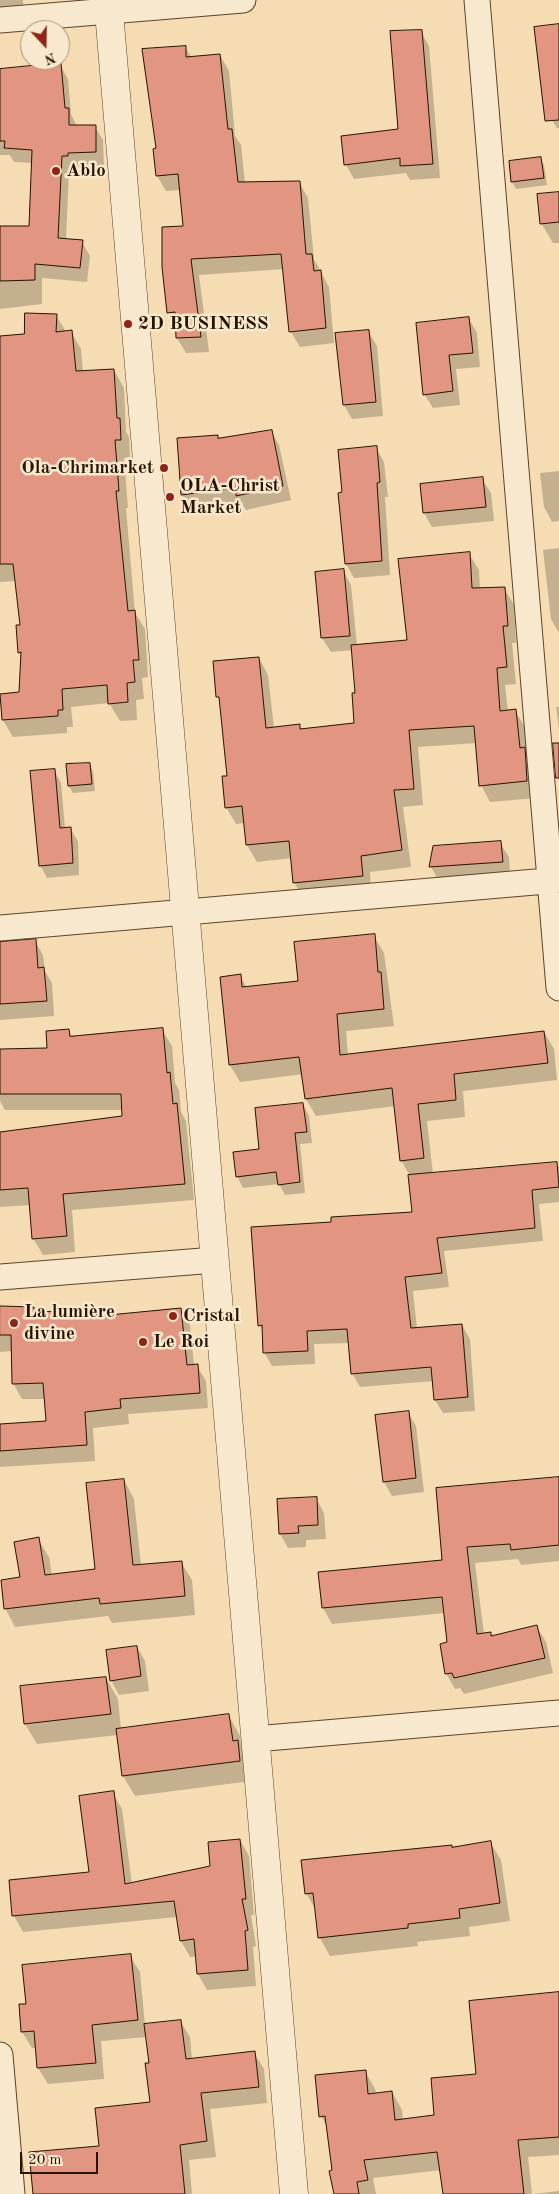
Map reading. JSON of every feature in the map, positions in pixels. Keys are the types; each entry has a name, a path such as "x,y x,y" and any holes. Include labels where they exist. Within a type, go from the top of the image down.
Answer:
{"street":[{"path":"0,20 109,6 244,0"},
{"path":"477,0 554,881 559,988"},
{"path":"109,6 294,2194"},
{"path":"0,928 554,881"},
{"path":"0,1276 215,1260"},
{"path":"255,1739 559,1713"},
{"path":"0,2055 12,2194"}],"building":[{"path":"559,24 559,120 545,121 534,27"},
{"path":"422,30 433,164 400,166 400,158 344,165 341,136 398,129 390,31"},
{"path":"186,46 186,57 220,54 228,129 232,129 238,182 300,181 306,254 312,254 314,271 321,270 326,328 289,332 281,254 191,259 201,337 176,338 175,312 167,313 162,267 162,227 183,226 178,174 156,176 153,149 156,148 142,49"},
{"path":"20,67 20,70 62,70 65,108 69,108 69,125 96,125 96,152 68,153 68,156 62,156 58,238 83,240 80,268 35,264 35,280 0,281 0,226 29,226 32,150 4,148 5,141 0,141 0,69"},
{"path":"541,157 544,178 511,182 509,161"},
{"path":"559,192 559,222 540,224 537,194"},
{"path":"25,313 57,314 56,332 72,330 76,371 114,369 117,418 120,418 121,440 115,440 119,491 116,491 128,611 135,610 139,660 133,660 135,682 127,683 128,702 108,704 107,685 62,689 63,710 58,710 58,716 2,720 0,694 19,692 21,652 18,653 16,625 20,625 13,564 0,564 0,336 24,334"},
{"path":"469,317 473,353 449,355 453,391 423,395 416,323"},
{"path":"369,330 376,402 343,405 335,333"},
{"path":"272,430 283,486 236,496 236,488 181,495 177,438 218,435 218,438"},
{"path":"377,446 380,482 377,483 382,561 345,564 338,493 342,492 338,450"},
{"path":"483,477 486,507 423,513 420,484"},
{"path":"470,552 472,588 505,587 508,626 503,626 507,667 497,668 500,711 516,709 520,748 525,747 527,781 479,786 474,726 409,730 414,789 394,790 402,850 361,856 363,876 293,883 289,841 246,845 242,806 225,808 222,776 227,776 219,697 216,697 213,661 259,657 266,728 300,724 300,729 354,723 352,693 355,693 351,645 407,640 398,559"},
{"path":"344,569 350,636 321,638 315,572"},
{"path":"553,743 559,743 559,778 556,778"},
{"path":"90,763 92,784 68,786 66,764"},
{"path":"55,769 60,828 71,827 73,863 39,866 30,771"},
{"path":"501,841 503,862 429,867 433,846"},
{"path":"375,934 378,972 381,972 384,1009 337,1014 340,1055 544,1031 548,1063 454,1074 456,1100 418,1104 424,1158 400,1161 392,1088 305,1099 299,1057 229,1065 220,977 241,974 242,987 298,981 294,942"},
{"path":"36,939 38,968 44,967 47,1001 0,1004 0,942"},
{"path":"163,1028 167,1073 170,1072 173,1104 177,1103 185,1184 63,1194 67,1236 32,1239 28,1188 0,1190 0,1132 122,1116 121,1094 0,1094 0,1049 47,1048 46,1031 69,1029 70,1036"},
{"path":"303,1103 307,1132 295,1133 300,1182 278,1185 276,1172 236,1177 233,1152 259,1149 255,1108"},
{"path":"557,1162 559,1187 532,1190 535,1228 437,1238 442,1273 405,1277 411,1328 462,1324 468,1397 434,1400 431,1367 351,1374 347,1329 307,1331 308,1351 263,1353 262,1325 258,1326 251,1227 331,1222 331,1217 412,1212 408,1175"},
{"path":"0,1306 34,1307 34,1313 75,1309 75,1312 109,1309 109,1315 181,1308 187,1365 198,1364 200,1393 120,1399 121,1408 85,1412 87,1445 0,1451 0,1424 46,1421 43,1383 12,1384 11,1335 0,1335"},
{"path":"409,1411 416,1478 383,1482 375,1415"},
{"path":"559,1477 559,1545 511,1550 510,1544 467,1547 477,1634 491,1632 491,1636 537,1625 545,1658 454,1678 452,1673 445,1674 440,1644 447,1642 442,1597 322,1608 318,1572 442,1560 436,1488"},
{"path":"124,1479 133,1565 182,1561 185,1596 100,1604 99,1598 4,1609 1,1580 20,1577 14,1542 39,1537 45,1575 95,1569 86,1483"},
{"path":"317,1497 318,1525 298,1526 299,1533 279,1534 277,1499"},
{"path":"137,1646 141,1676 110,1681 106,1650"},
{"path":"106,1677 111,1714 24,1724 20,1686"},
{"path":"229,1714 233,1741 238,1740 240,1761 122,1776 116,1729"},
{"path":"114,1791 125,1884 210,1866 208,1842 240,1839 246,1899 242,1899 248,1930 245,1931 248,1970 197,1974 194,1939 180,1941 174,1901 12,1916 9,1880 89,1872 79,1796"},
{"path":"491,1841 500,1903 459,1909 460,1918 408,1924 408,1928 318,1938 313,1893 305,1894 301,1860 452,1845 452,1847"},
{"path":"131,1954 138,2020 92,2025 96,2063 37,2068 34,2031 21,2032 19,2004 26,2004 22,1965"},
{"path":"559,1992 559,2137 518,2140 524,2194 443,2194 437,2152 364,2160 368,2180 357,2182 359,2194 334,2194 329,2171 332,2170 325,2116 319,2117 315,2075 366,2070 368,2094 392,2091 395,2120 434,2115 431,2078 476,2074 469,2001"},
{"path":"181,2020 186,2059 255,2051 259,2087 201,2093 207,2141 180,2145 185,2194 33,2194 29,2152 99,2146 95,2108 150,2102 145,2063 149,2063 144,2024"}],"place":[{"name":"Ablo","path":"56,171"},
{"name":"2D BUSINESS","path":"128,324"},
{"name":"Ola-Chrimarket","path":"164,468"},
{"name":"OLA-Christ Market","path":"170,497"},
{"name":"Cristal","path":"173,1316"},
{"name":"La lumière divine","path":"14,1323"},
{"name":"Le Roi","path":"143,1342"}]}
